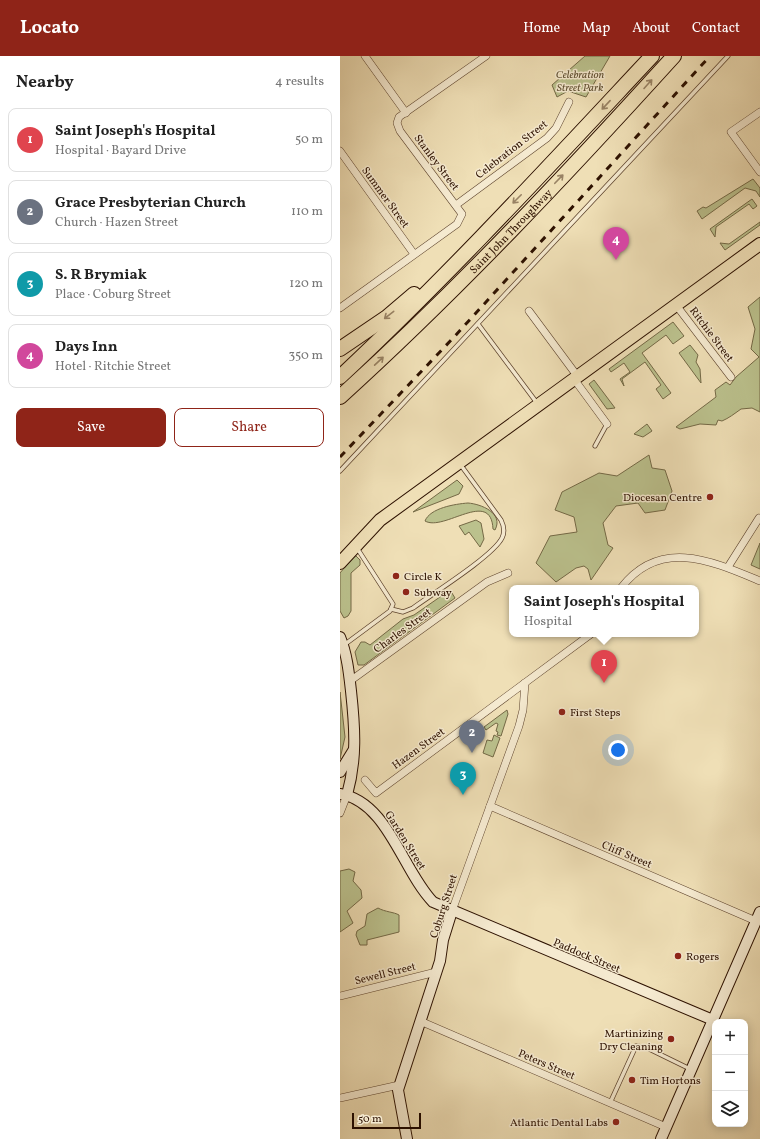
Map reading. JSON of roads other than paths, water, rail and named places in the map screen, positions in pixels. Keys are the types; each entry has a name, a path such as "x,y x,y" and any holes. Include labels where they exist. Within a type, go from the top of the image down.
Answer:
{"highway":[{"name":"Saint John Throughway","path":"340,377 410,310 652,56"},
{"name":"Saint John Throughway","path":"340,399 425,318 674,56"},
{"path":"340,349 405,302 492,225"}],"main road":[{"path":"340,551 380,520 760,244"},
{"path":"340,563 380,520"}],"street":[{"path":"366,56 406,113 486,56"},
{"name":"Celebration Street","path":"456,205 547,138 556,128 569,102"},
{"path":"760,112 731,132 760,172"},
{"name":"Stanley Street","path":"406,113 399,117 398,123 400,131 456,205 461,216 457,224 414,254"},
{"name":"Summer Street","path":"340,152 414,254"},
{"path":"340,308 414,254"},
{"name":"Ritchie Street","path":"676,305 731,377"},
{"path":"529,311 607,424"},
{"path":"728,568 760,517"},
{"path":"623,585 642,568 661,560 679,557 695,558 728,568 760,581"},
{"name":"Charles Street","path":"350,681 487,582 508,572"},
{"path":"525,683 587,637"},
{"path":"340,813 342,796 355,747 350,681 342,641"},
{"name":"Hazen Street","path":"365,780 376,793 525,683"},
{"name":"Coburg Street","path":"407,1139 398,1096 399,1085 440,962 443,940 452,911 519,726 523,710 525,683"},
{"path":"340,772 355,747"},
{"name":"Garden Street","path":"342,796 361,802 376,814 428,897 438,906 452,911"},
{"name":"Cliff Street","path":"490,806 758,917"},
{"name":"Paddock Street","path":"452,911 712,1020"},
{"path":"713,1019 758,917"},
{"name":"Sewell Street","path":"340,996 436,972"},
{"name":"Peters Street","path":"420,1021 666,1127"},
{"path":"661,1139 712,1022"},
{"path":"340,1098 399,1085"}],"lane":[{"path":"340,471 728,56"},
{"path":"478,324 538,406"},
{"path":"595,446 607,424"},
{"path":"391,609 403,612 413,608 486,555 503,537 501,520 460,463"},
{"path":"342,641 391,609 393,604 356,546"},
{"path":"610,1103 636,1046 645,1047 691,1070"}],"railway":[{"path":"340,457 455,336 710,56"}],"place":[{"name":"Days Inn","path":"616,260"},
{"name":"Diocesan Centre","path":"710,497"},
{"name":"Circle K","path":"396,576"},
{"name":"Subway","path":"406,592"},
{"name":"Saint Joseph's Hospital","path":"604,683"},
{"name":"First Steps","path":"562,712"},
{"name":"Grace Presbyterian Church","path":"472,753"},
{"name":"S. R Brymiak","path":"463,795"},
{"name":"Rogers","path":"678,956"},
{"name":"Martinizing Dry Cleaning","path":"671,1039"},
{"name":"Tim Hortons","path":"632,1080"},
{"name":"Atlantic Dental Labs","path":"616,1122"}],"park label":[{"name":"Celebration Street Park","path":"580,80"}]}
